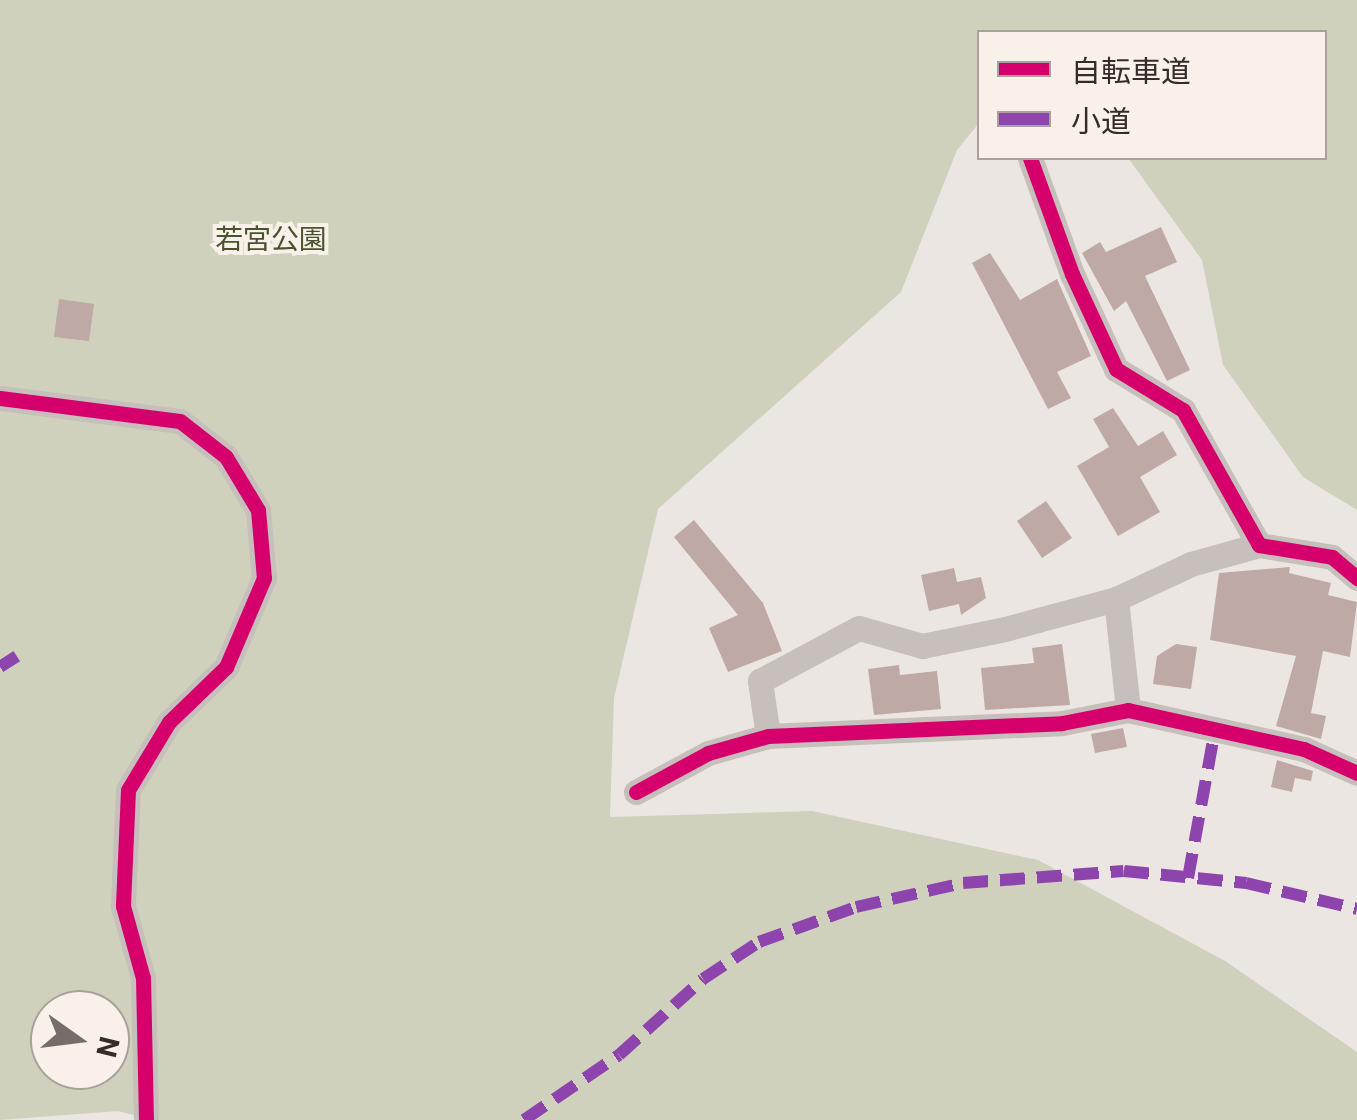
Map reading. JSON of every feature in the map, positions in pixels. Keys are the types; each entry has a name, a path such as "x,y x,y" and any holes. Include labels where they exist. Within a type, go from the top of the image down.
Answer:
{"street":[{"path":"1031,160 1072,274 1116,369 1183,410 1259,544"},
{"path":"0,398 180,421 226,456 258,510 264,578 226,667 168,722 128,790 123,906 143,978 146,1120"},
{"path":"768,736 760,681 858,628 922,646 1116,599 1191,564 1259,544 1332,557 1357,578"},
{"path":"1116,599 1128,710"},
{"path":"636,792 708,753 768,736 1062,722 1128,710 1304,748 1357,774"}],"green space":[{"name":"若宮公園","path":"0,0 1357,0 1357,510 1303,477 1223,365 1202,260 1129,160 1327,160 1327,30 977,30 977,125 957,150 901,292 658,509 614,698 610,817 812,811 1038,860 1225,961 1357,1052 1357,1120 153,1120 118,1111 0,1120"}],"building":[{"path":"1161,227 1177,262 1145,276 1190,370 1167,381 1126,301 1114,311 1082,253 1100,242 1106,252"},
{"path":"990,253 1020,300 1057,279 1091,356 1057,372 1071,398 1048,409 972,263"},
{"path":"59,299 94,304 89,341 54,337"},
{"path":"1113,408 1138,446 1163,431 1177,455 1140,477 1160,512 1118,536 1077,466 1109,447 1093,419"},
{"path":"1046,501 1072,538 1042,558 1017,521"},
{"path":"694,520 763,603 782,651 728,672 709,628 738,615 674,537"},
{"path":"1290,567 1289,573 1331,583 1328,595 1357,602 1350,657 1323,651 1311,713 1326,716 1321,739 1276,726 1296,656 1210,640 1219,573"},
{"path":"954,568 957,582 981,577 986,598 961,615 959,604 929,611 921,575"},
{"path":"1062,644 1070,705 985,710 981,668 1034,663 1032,648"},
{"path":"1176,644 1197,647 1191,689 1153,684 1157,656"},
{"path":"899,665 900,675 937,671 941,709 874,715 868,669"},
{"path":"1123,728 1127,747 1095,753 1091,734"},
{"path":"1277,760 1313,771 1311,781 1295,778 1292,792 1271,787"}],"marked path":[{"path":"0,667 17,656"},
{"path":"1188,878 1215,730"},
{"path":"524,1120 619,1055 703,979 759,942 856,907 963,883 1124,871 1246,883 1357,909"}],"cycle path":[{"path":"1031,160 1072,274 1116,369 1183,410 1259,545 1332,557 1357,578"},
{"path":"0,398 180,421 226,457 258,510 264,578 226,667 169,722 128,790 123,906 143,978 146,1120"},
{"path":"636,792 708,753 768,736 1062,723 1128,710 1304,749 1357,773"}]}
